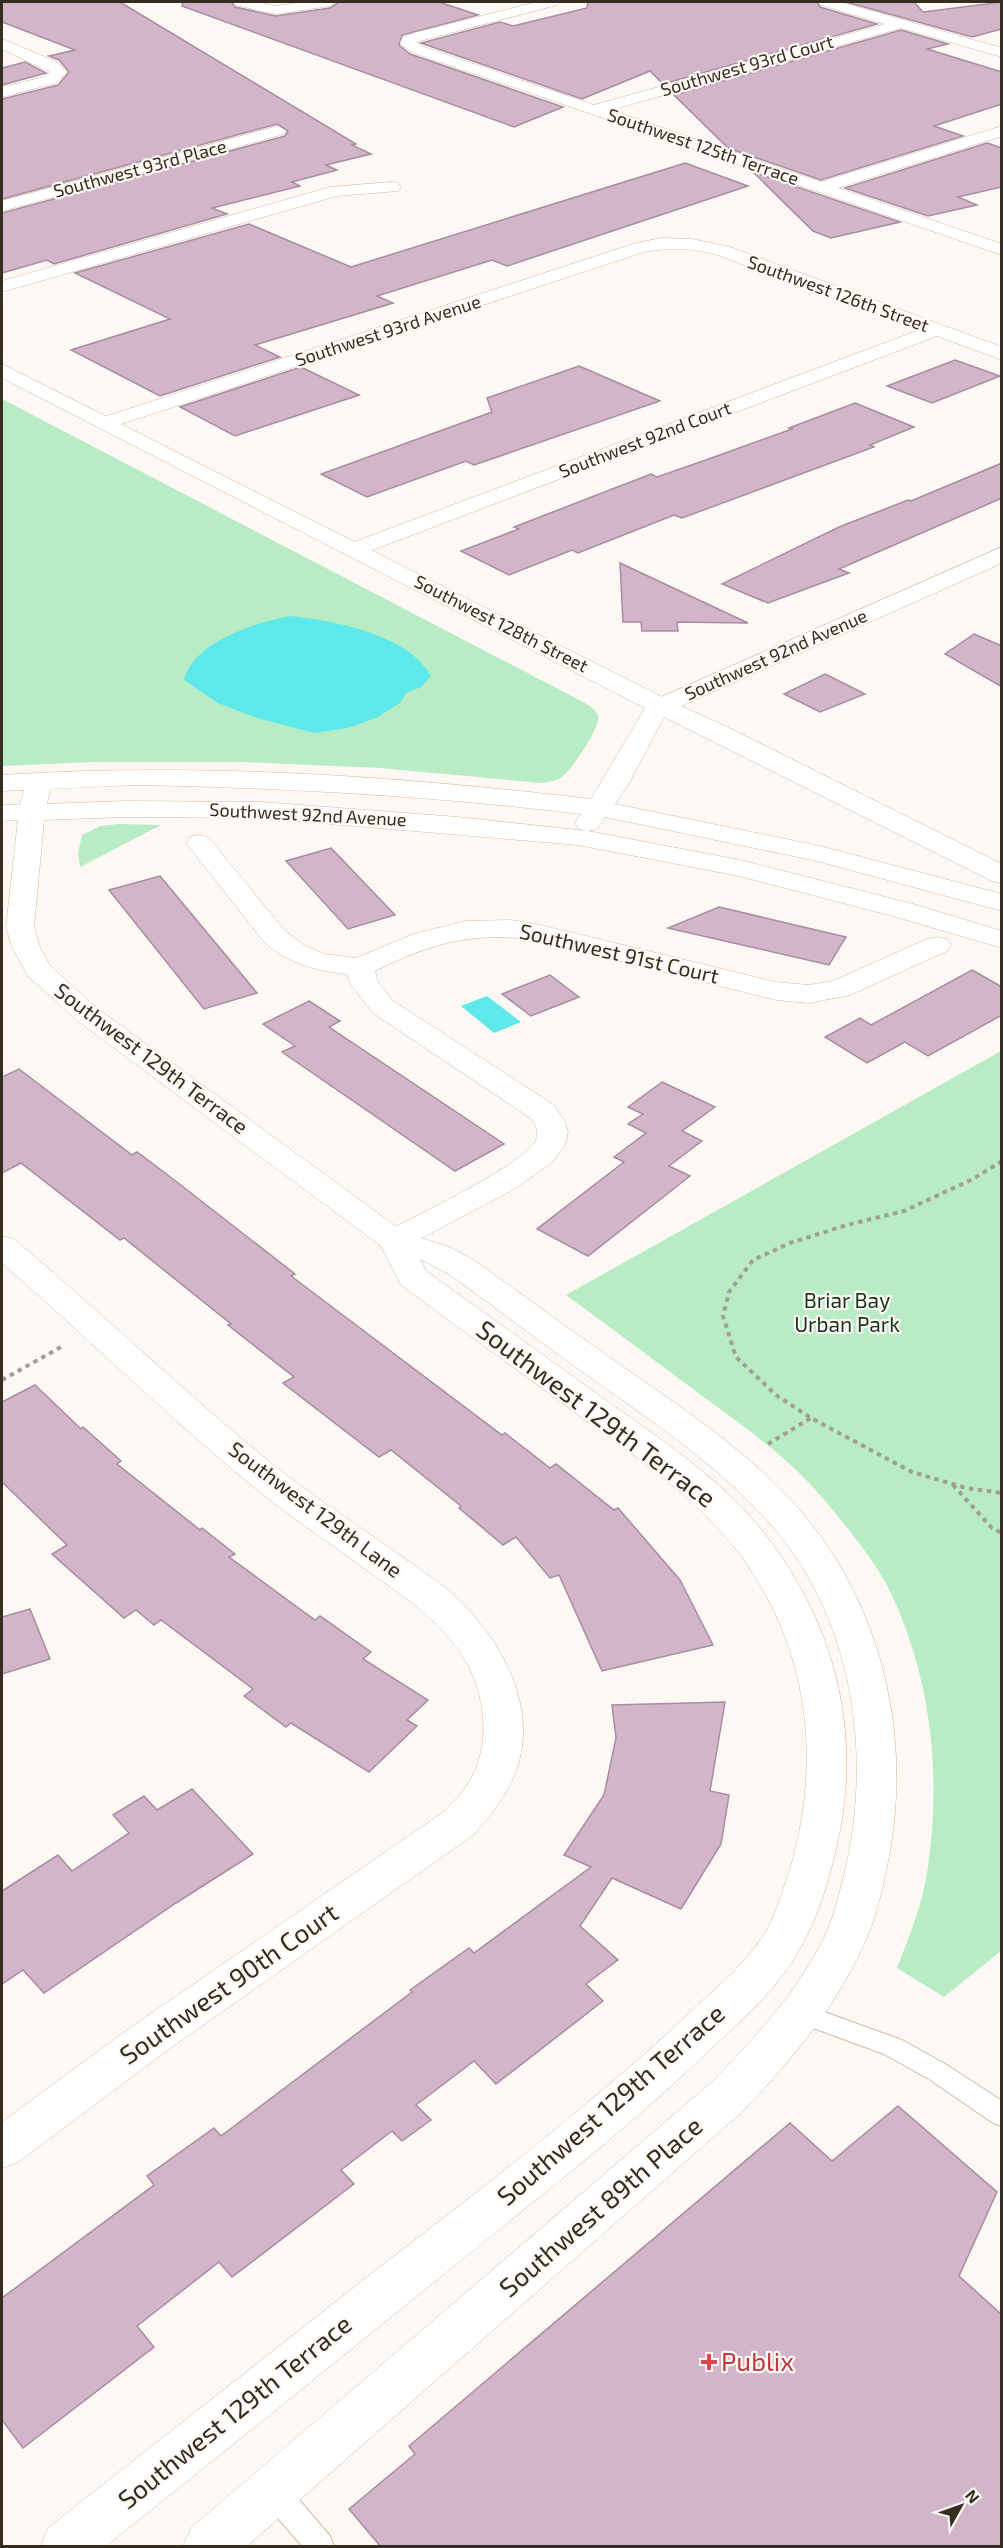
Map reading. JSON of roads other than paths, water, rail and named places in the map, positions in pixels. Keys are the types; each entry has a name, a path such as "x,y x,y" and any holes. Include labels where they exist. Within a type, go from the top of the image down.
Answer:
{"street":[{"path":"240,2 276,10 330,2"},
{"name":"Southwest 125th Terrace","path":"552,2 408,40 408,43 416,49 1002,250"},
{"path":"826,2 1002,53"},
{"name":"Southwest 93rd Court","path":"594,110 900,24"},
{"path":"2,44 52,64 59,73 50,80 2,92"},
{"name":"Southwest 93rd Place","path":"2,206 278,131"},
{"path":"821,188 1002,131"},
{"path":"2,306 10,300 2,289 336,191 392,187"},
{"name":"Southwest 126th Street","path":"672,242 701,245 724,251 1002,354"},
{"name":"Southwest 93rd Avenue","path":"105,423 639,248 672,242"},
{"name":"Southwest 92nd Court","path":"354,550 936,330"},
{"name":"Southwest 128th Street","path":"2,370 662,706 1002,875"},
{"name":"Southwest 92nd Avenue","path":"2,813 126,809 261,810 578,837 616,783 653,714 662,706 1002,554"},
{"name":"Southwest 92nd Avenue","path":"2,783 137,777 280,780 461,792 598,808"},
{"name":"Southwest 129th Terrace","path":"39,780 32,811 20,927 26,947 38,970 88,1015 394,1240 447,1258 712,1449 750,1481 792,1525 814,1554 836,1593 855,1638 873,1708 878,1740 879,1790"},
{"path":"598,808 820,854 1002,903"},
{"path":"578,837 740,868 903,910 1002,940"},
{"path":"198,843 275,937 287,948 315,961 360,967 364,983 382,1007 543,1112 552,1125 554,1133 549,1148 524,1169 394,1240"},
{"name":"Southwest 91st Court","path":"360,967 408,944 431,936 474,928 509,928 536,932 776,991 809,994 848,987 937,945"},
{"name":"Southwest 129th Terrace","path":"66,2547 552,2160 623,2102 685,2046 744,1989 779,1946 801,1900 815,1858 827,1809 830,1736 815,1668 798,1620 770,1570 732,1520 684,1476 413,1277 394,1240"},
{"name":"Southwest 129th Lane","path":"2,1246 252,1466 308,1511 422,1590 462,1629 481,1655 494,1681 506,1727 503,1752 495,1777 484,1798 459,1823"},
{"name":"Southwest 89th Place","path":"209,2547 728,2096 763,2060 802,2014 842,1946 872,1855 879,1790"},
{"name":"Southwest 90th Court","path":"2,2148 146,2041 459,1823"}],"lane":[{"path":"802,2014 893,2047 938,2072 1002,2115"},
{"path":"273,2491 320,2547"}],"water":[{"path":"291,616 348,626 388,640 420,662 431,676 421,687 406,693 400,703 376,718 348,728 314,733 254,717 218,703 184,680 190,667 200,655 228,636 261,623"},
{"path":"487,996 521,1022 494,1033 461,1006"}],"place":[{"name":"Publix","path":"709,2362"}],"park label":[{"name":"Briar Bay Urban Park","path":"847,1313"}]}
